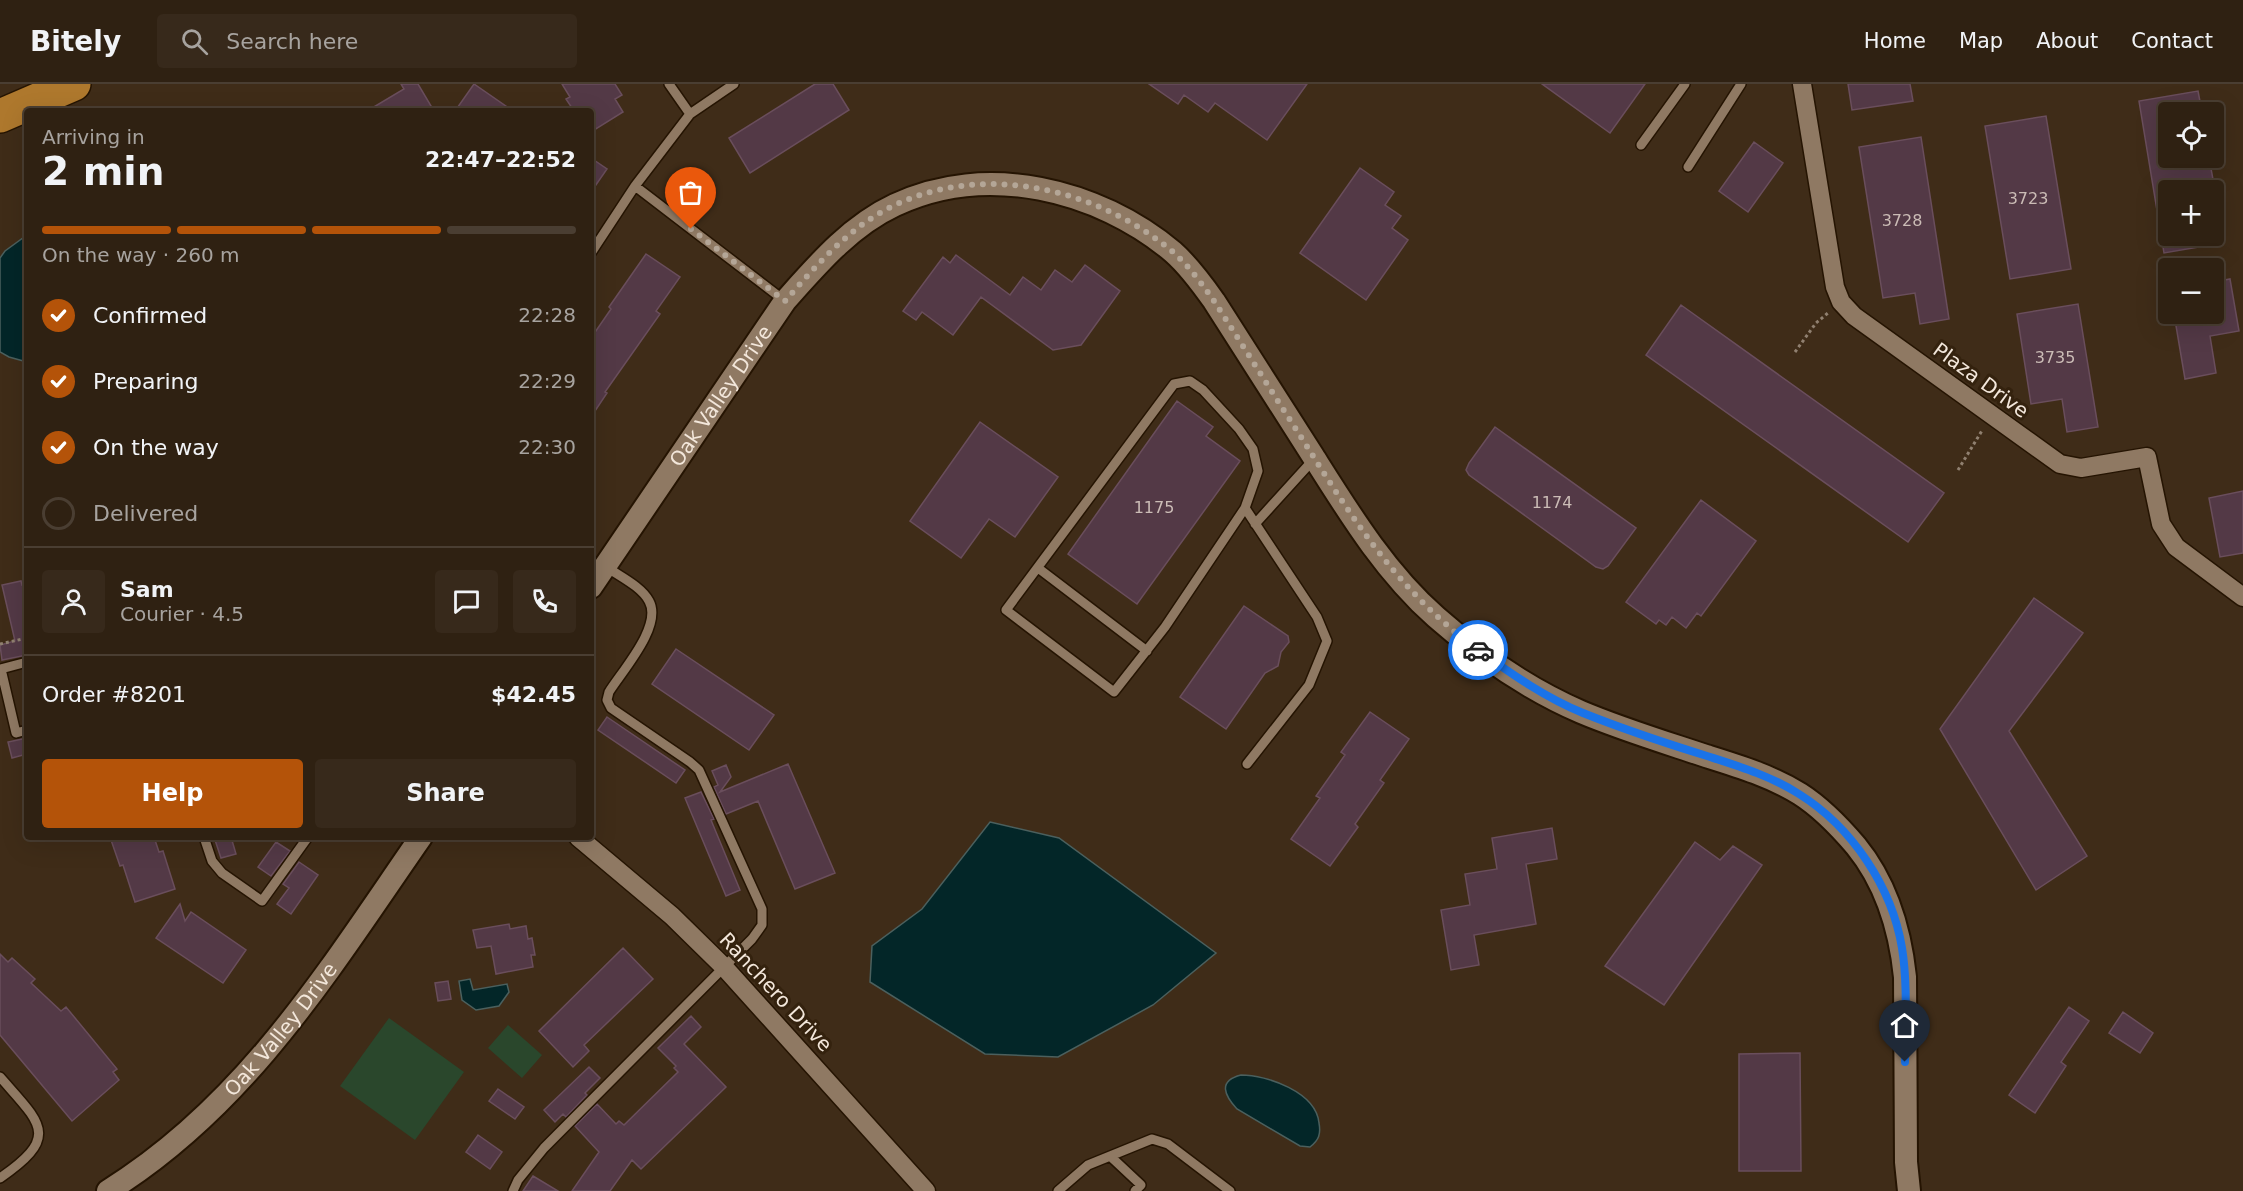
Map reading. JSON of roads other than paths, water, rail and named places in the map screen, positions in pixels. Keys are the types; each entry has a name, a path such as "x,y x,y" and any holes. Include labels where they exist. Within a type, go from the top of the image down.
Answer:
{"highway":[{"path":"0,116 74,84"}],"street":[{"name":"Plaza Drive","path":"1802,84 1835,287 1841,302 1854,316 2060,464 2081,468 2147,457 2161,524 2176,547 2243,597"},
{"name":"Oak Valley Drive","path":"594,582 785,301 831,251 858,228 894,205 936,190 980,185 1026,186 1064,194 1118,215 1150,234 1175,253 1194,273 1349,513 1387,565 1436,616 1475,649 1548,697 1583,713 1657,740 1754,772 1799,793 1822,810 1864,856 1891,907 1902,949 1905,977 1906,1162 1909,1191"},
{"name":"Oak Valley Drive","path":"108,1191 162,1152 220,1102 272,1046 318,985 419,840"},
{"name":"Ranchero Drive","path":"582,840 663,908 724,967 926,1191"}],"lane":[{"path":"669,84 690,114"},
{"path":"594,248 635,186 690,114 734,84"},
{"path":"1641,145 1685,84"},
{"path":"1688,167 1741,84"},
{"path":"635,186 785,301"},
{"path":"1190,381 1203,390 1239,429 1253,449 1258,471 1245,508 1165,627 1114,692 1006,610 1038,568 1174,384 1190,381"},
{"path":"1255,524 1314,459"},
{"path":"1245,508 1317,617 1328,641 1309,685 1247,764"},
{"path":"513,1191 518,1180 544,1148 752,939 762,925 762,909 699,770 611,708 607,700 609,692 649,631 653,617 649,601 638,588 605,566"},
{"path":"1038,568 1147,651"},
{"path":"24,663 1,669 16,733 24,731"},
{"path":"205,840 212,861 222,873 262,902 306,840"},
{"path":"0,1077 34,1116 39,1131 36,1147 24,1162 0,1178"},
{"path":"1058,1191 1088,1164 1152,1139 1168,1144 1230,1191"},
{"path":"1110,1156 1141,1189"}],"water":[{"path":"24,237 24,361 0,352 0,258 5,251"},
{"path":"990,822 1059,838 1216,953 1153,1005 1058,1057 985,1054 870,982 872,946 922,909"},
{"path":"470,979 473,990 507,984 509,992 499,1006 476,1010 462,1000 459,981"},
{"path":"1241,1075 1264,1078 1289,1087 1309,1102 1316,1112 1319,1123 1319,1134 1315,1142 1310,1147 1300,1146 1237,1109 1225,1089 1229,1081"}]}
